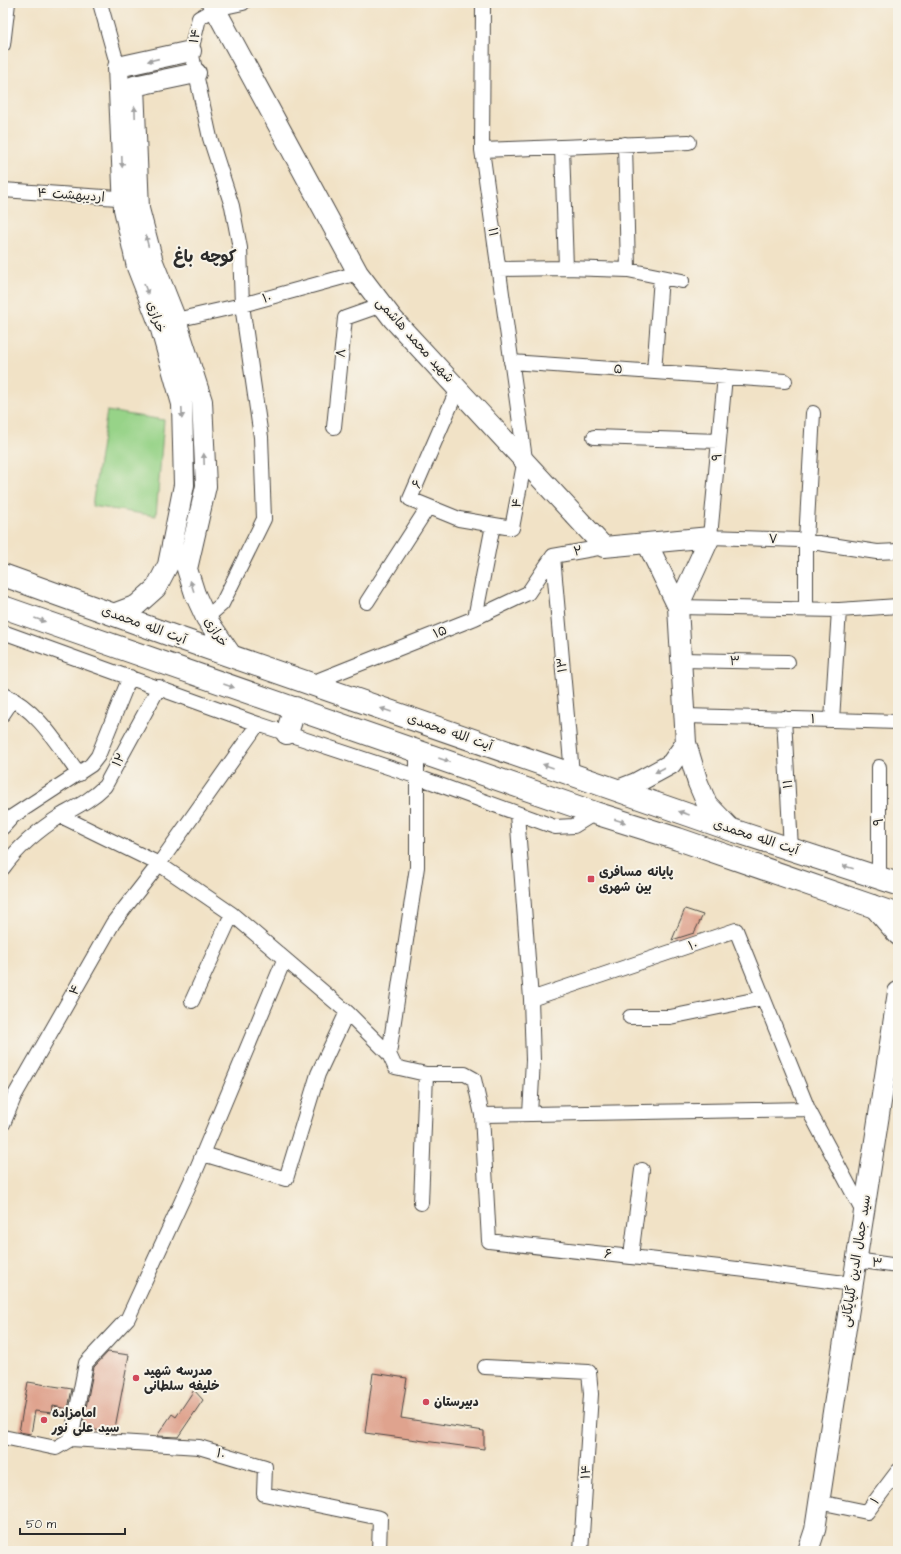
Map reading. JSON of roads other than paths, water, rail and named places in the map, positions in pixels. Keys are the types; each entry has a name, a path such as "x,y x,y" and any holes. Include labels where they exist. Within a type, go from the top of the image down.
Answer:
{"main road":[{"name":"آیت الله محمدی","path":"3,575 309,684 732,830 889,881"},
{"name":"آیت الله محمدی","path":"3,607 595,813 678,839 898,915"},
{"path":"162,662 168,662 177,653 177,641 173,636"},
{"path":"202,676 197,672 195,666 196,659 199,653 211,649"},
{"path":"287,733 295,708"}],"street":[{"path":"3,46 8,3"},
{"path":"100,3 118,68 191,51"},
{"path":"214,6 243,3"},
{"name":"۱۱","path":"483,3 482,150 525,459"},
{"name":"۱۴","path":"206,618 222,604 264,519 261,437 242,305 240,248 232,206 210,138 191,51 199,18 214,6"},
{"name":"شهید محمد هاشمی","path":"214,6 358,273 393,319 525,459 604,547"},
{"name":"خرازی","path":"118,68 131,199 139,209 153,262 176,320 202,401 206,486 187,569 195,594 206,618 232,656"},
{"name":"خرازی","path":"113,614 137,605 156,588 168,565 184,485 182,404 160,326 137,267 124,209 131,199 134,86 196,73"},
{"path":"482,150 688,142"},
{"path":"625,144 628,270"},
{"path":"562,147 566,268"},
{"name":"اردیبهشت ۴","path":"3,190 131,199"},
{"path":"498,269 566,268 628,270 682,281"},
{"name":"۱۰","path":"176,320 242,305 358,273"},
{"path":"654,372 661,277"},
{"name":"۸","path":"334,427 345,318 382,305"},
{"name":"۵","path":"511,362 785,381"},
{"name":"۹","path":"710,537 725,376"},
{"name":"۶","path":"458,388 410,499 459,519 493,525"},
{"path":"806,609 806,541 813,413"},
{"path":"594,437 719,442"},
{"name":"۴","path":"493,525 512,528 525,459"},
{"path":"367,602 428,507"},
{"path":"475,618 493,525"},
{"path":"678,607 710,537"},
{"name":"۷","path":"647,543 710,537 806,541 877,552 898,551"},
{"path":"604,547 647,543 678,607 686,743 698,783 707,804 732,830"},
{"name":"۲","path":"553,556 604,547"},
{"name":"۱۵","path":"309,684 475,618 528,593 553,556"},
{"name":"۱۳","path":"553,556 572,774"},
{"path":"678,607 839,610 898,606"},
{"name":"۱","path":"685,716 832,720 839,610"},
{"path":"3,632 159,687 258,724 418,777 555,827 574,826 595,813"},
{"name":"۳","path":"682,660 788,662"},
{"path":"3,827 13,816 91,765 98,756 130,677"},
{"name":"۱۲","path":"3,868 15,851 61,816 94,797 105,786 159,687"},
{"path":"3,714 8,696 33,714 43,725 79,774"},
{"name":"۱۱","path":"784,718 791,850"},
{"path":"832,720 898,722"},
{"name":"۴","path":"3,1124 15,1095 113,923 159,864 258,724"},
{"path":"618,790 636,783 671,764 686,743"},
{"path":"389,1054 417,867 417,751"},
{"name":"۹","path":"879,767 889,881"},
{"path":"517,814 531,999 533,1060 530,1114"},
{"path":"61,816 159,864 232,914 276,950 284,960 347,1012 389,1054 395,1067 426,1074 465,1074 474,1079 482,1115 808,1109"},
{"path":"872,906 898,935"},
{"path":"192,1001 232,914"},
{"name":"۱۰","path":"531,999 736,930 808,1109 863,1212"},
{"path":"3,1437 56,1448 71,1438 86,1363 128,1318 203,1154 284,960"},
{"name":"سید جمال الدین گلپایگانی","path":"814,1530 898,992"},
{"path":"630,1017 670,1017 763,998"},
{"path":"203,1154 286,1179 318,1074 347,1012"},
{"path":"421,1203 426,1074"},
{"name":"۶","path":"482,1115 489,1241 631,1256 852,1284"},
{"path":"631,1256 642,1170"},
{"name":"۳","path":"856,1260 898,1266"},
{"name":"۱۴","path":"485,1367 589,1372 591,1394 581,1551"},
{"name":"۱۰","path":"71,1438 199,1447 265,1467 264,1494 380,1518 379,1551"},
{"name":"۱","path":"819,1502 867,1512 898,1471"},
{"path":"808,1551 814,1530"},
{"path":"813,1551 814,1530"}],"place":[{"name":"پایانه مسافری بین شهری","path":"591,879"},
{"name":"مدرسه شهید خلیفه سلطانی","path":"136,1378"},
{"name":"دبیرستان","path":"426,1402"},
{"name":"امامزاده سید علی نور","path":"44,1420"}],"district":[{"name":"کوچه باغ","path":"205,257"}]}
